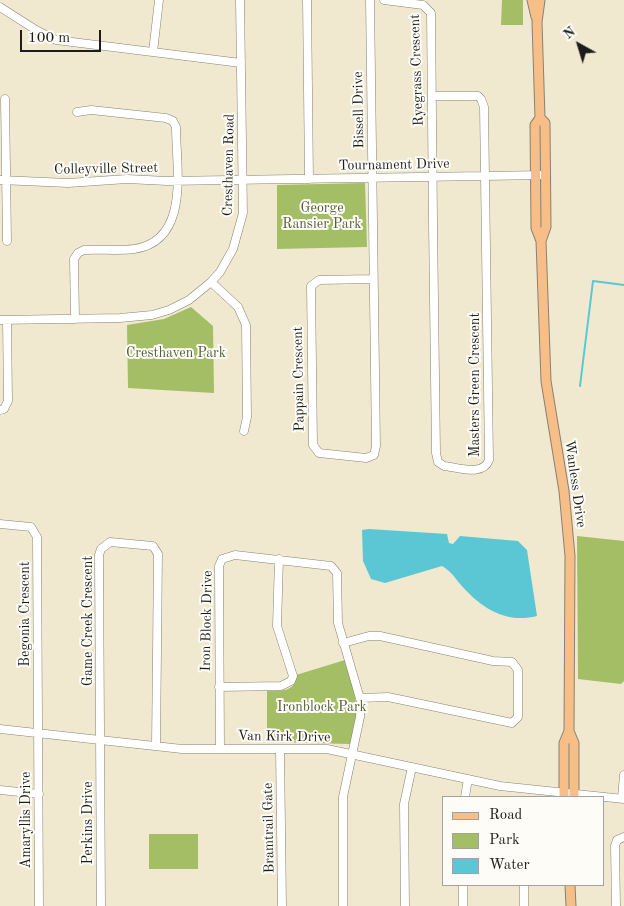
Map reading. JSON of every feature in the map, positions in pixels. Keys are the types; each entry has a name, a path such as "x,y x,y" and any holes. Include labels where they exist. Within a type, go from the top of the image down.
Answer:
{"main road":[{"name":"Wanless Drive","path":"532,0 537,22"},
{"name":"Wanless Drive","path":"540,0 537,22 540,118 534,125 536,228 541,242 546,381 564,490 570,556 569,730 564,743 564,794"},
{"name":"Wanless Drive","path":"540,118 545,123 546,175 546,227 541,242"},
{"name":"Wanless Drive","path":"569,730 574,743 574,795"},
{"path":"570,886 571,906"}],"street":[{"path":"153,52 159,0"},
{"name":"Cresthaven Road","path":"4,320 140,317 160,313 189,300 211,282 228,260 239,232 243,213 240,0"},
{"path":"307,0 308,178"},
{"name":"Bissell Drive","path":"370,0 373,279"},
{"name":"Ryegrass Crescent","path":"384,0 423,4 429,9 433,177"},
{"path":"0,7 36,30 56,40 241,64"},
{"path":"432,96 472,96 481,99 484,107 485,176"},
{"path":"5,99 4,180 7,241"},
{"path":"74,319 74,259 78,252 84,250 135,249 157,240 173,218 176,203 176,127 173,121 166,118 91,110 78,112"},
{"name":"Tournament Drive","path":"243,180 546,175"},
{"name":"Masters Green Crescent","path":"433,177 437,458 444,466 479,470 487,466 489,460 485,176"},
{"name":"Colleyville Street","path":"4,180 68,184 128,179 176,181 243,180"},
{"name":"Pappain Crescent","path":"373,279 376,450 370,457 366,458 319,453 313,445 311,286 316,281 373,279"},
{"path":"211,282 238,307 246,325 248,417 244,431"},
{"path":"0,410 4,409 8,401 4,320"},
{"name":"Begonia Crescent","path":"0,524 31,527 37,537 38,734"},
{"name":"Game Creek Crescent","path":"100,741 99,555 101,549 110,542 153,546 158,554 156,746"},
{"name":"Iron Block Drive","path":"220,749 218,687 219,566 222,559 235,555 327,564 335,570 336,614 360,698 360,717 342,803 343,906"},
{"path":"218,687 281,686 291,681 293,676 277,626 279,560"},
{"path":"343,643 369,636 380,636 493,660 509,661 517,668 518,717 512,722 388,697 360,698"},
{"name":"Van Kirk Drive","path":"0,729 182,749 317,748 468,779 574,795"},
{"name":"Amaryllis Drive","path":"38,734 39,906"},
{"name":"Perkins Drive","path":"100,741 101,906"},
{"name":"Bramtrail Gate","path":"280,749 282,906"},
{"path":"405,906 404,811 412,767"},
{"path":"623,799 624,775"},
{"path":"465,796 468,779"},
{"path":"524,788 524,796"},
{"path":"0,790 38,794"},
{"name":"Van Kirk Drive","path":"604,797 623,799"},
{"path":"616,906 615,846 617,840 624,837"},
{"path":"463,886 463,906"},
{"path":"524,886 524,906"}],"green space":[{"path":"502,0 523,0 523,25 501,25"},
{"name":"George Ransier Park","path":"365,183 367,247 277,249 277,185"},
{"name":"Cresthaven Park","path":"191,307 213,326 214,393 128,388 127,325 164,319"},
{"path":"577,536 624,541 624,681 621,684 578,679"},
{"name":"Ironblock Park","path":"345,660 354,691 357,712 354,733 350,744 267,742 267,691 291,688 296,681 296,675"},
{"path":"149,834 198,834 198,869 149,869"}],"water":[{"path":"362,530 447,534 449,543 453,544 460,536 518,541 527,550 537,616 515,618 495,612 477,601 442,566 385,583 371,579 363,561"}],"waterway":[{"path":"580,386 593,281 624,285"}]}
